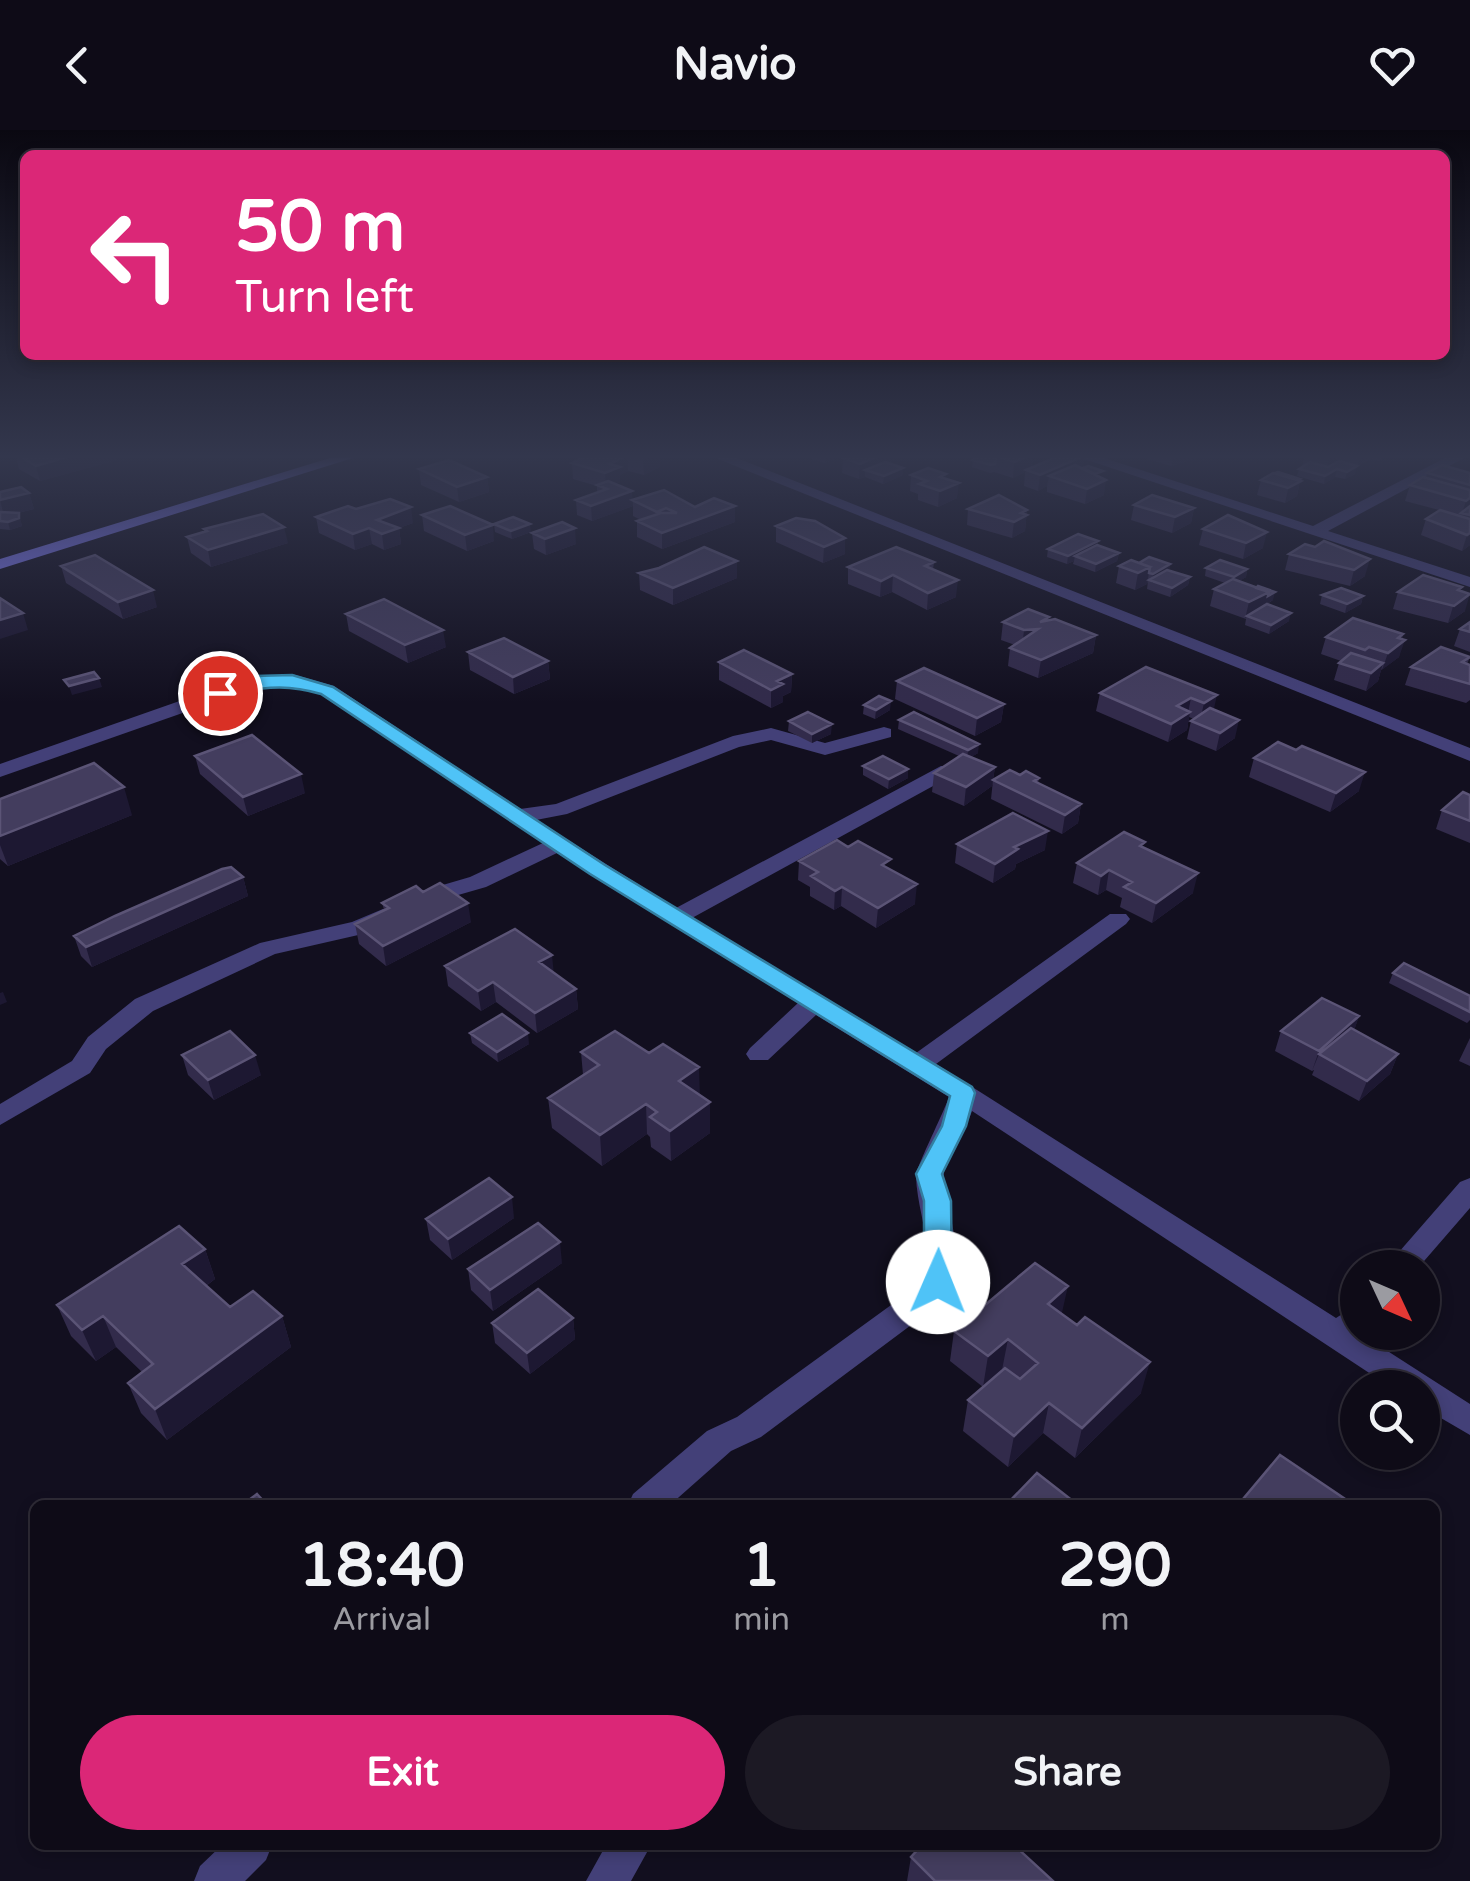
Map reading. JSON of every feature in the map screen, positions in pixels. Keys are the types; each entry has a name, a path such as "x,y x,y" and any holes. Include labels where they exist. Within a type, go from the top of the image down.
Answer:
{"street":[{"path":"0,564 83,539"},
{"path":"924,539 1470,755"},
{"path":"1334,539 1470,582"},
{"path":"0,771 255,681 292,680 327,690 676,918 1340,1321"},
{"path":"518,816 560,810 732,742 771,734 825,748 884,733"},
{"path":"676,918 948,770"},
{"path":"0,1116 82,1066 97,1043 144,1005 268,948 359,928 410,902 478,882 558,844"},
{"path":"918,1066 1118,919"},
{"path":"759,1054 814,1002"},
{"path":"651,1500 719,1441 749,1427 930,1293 938,1282 940,1260 938,1201 929,1174 954,1126 963,1093"},
{"path":"1416,1250 1470,1189"},
{"path":"1375,1350 1398,1370"},
{"path":"1440,1402 1470,1421"},
{"path":"215,1881 247,1850"},
{"path":"607,1881 627,1850"}],"building":[{"path":"190,539 245,539 208,550"},
{"path":"805,539 843,539 824,547"},
{"path":"1069,539 1098,541 1068,556 1048,549"},
{"path":"1324,541 1370,559 1354,570 1289,554 1305,544 1315,547"},
{"path":"1097,545 1119,553 1096,564 1075,556"},
{"path":"704,547 737,561 673,588 639,573 659,568"},
{"path":"896,547 934,562 925,566 958,580 928,593 893,575 881,581 848,567"},
{"path":"95,555 153,590 118,602 61,566"},
{"path":"1149,557 1170,564 1149,573 1150,567 1139,563"},
{"path":"1131,560 1150,567 1138,573 1119,566"},
{"path":"1220,560 1247,569 1234,577 1206,568"},
{"path":"1167,570 1190,577 1172,588 1149,580"},
{"path":"1423,575 1462,587 1458,590 1470,594 1454,606 1398,592"},
{"path":"1233,579 1269,592 1249,602 1214,589"},
{"path":"1341,588 1363,596 1347,604 1322,595"},
{"path":"0,598 23,613 0,620"},
{"path":"384,599 443,630 405,645 346,614"},
{"path":"1267,604 1291,613 1271,625 1247,616"},
{"path":"1028,609 1049,617 1040,622 1055,619 1096,635 1041,660 1010,648 1038,629 1024,630 1003,622"},
{"path":"1353,618 1403,634 1398,638 1405,640 1388,653 1326,637"},
{"path":"504,638 548,661 513,677 468,652"},
{"path":"1441,647 1470,657 1462,662 1470,665 1470,684 1411,667"},
{"path":"744,650 792,674 777,681 783,684 771,690 719,662"},
{"path":"1351,653 1383,663 1371,673 1339,663"},
{"path":"1146,667 1217,695 1204,703 1191,698 1177,706 1190,712 1171,724 1100,693"},
{"path":"924,668 1004,704 977,718 897,681"},
{"path":"94,672 99,678 69,686 64,680"},
{"path":"879,696 891,701 876,710 864,705"},
{"path":"1210,708 1239,720 1220,733 1191,721"},
{"path":"808,712 832,724 812,734 789,721"},
{"path":"914,712 979,744 968,750 899,720"},
{"path":"252,735 301,774 243,797 195,756"},
{"path":"1278,742 1296,750 1302,746 1365,772 1336,793 1254,758"},
{"path":"963,754 995,767 966,787 934,773"},
{"path":"883,756 908,769 889,779 863,766"},
{"path":"94,763 124,787 0,836 0,799"},
{"path":"1010,770 1020,775 1026,771 1039,778 1034,781 1081,804 1065,815 993,780"},
{"path":"1463,792 1470,795 1470,821 1442,810"},
{"path":"1013,813 1048,831 1014,847 1018,849 995,864 957,844"},
{"path":"1124,832 1145,842 1140,846 1198,873 1156,903 1124,887 1132,882 1109,870 1101,876 1077,863"},
{"path":"837,840 848,847 858,841 891,859 882,865 917,884 878,908 842,887 835,891 811,876 818,872 799,861"},
{"path":"231,867 243,877 86,947 74,936 115,916"},
{"path":"440,883 468,903 383,946 355,924 389,908 382,903 416,886 423,892"},
{"path":"515,929 552,955 539,962 576,989 535,1013 493,982 478,991 445,966"},
{"path":"1404,963 1470,996 1470,1012 1393,973"},
{"path":"1322,998 1359,1016 1319,1051 1281,1031"},
{"path":"502,1014 528,1033 497,1052 470,1033"},
{"path":"1351,1028 1398,1054 1367,1081 1319,1054"},
{"path":"230,1031 255,1055 208,1080 182,1055"},
{"path":"615,1031 649,1053 663,1044 699,1067 679,1081 710,1102 670,1131 650,1117 657,1112 646,1104 600,1135 548,1098 599,1065 581,1052"},
{"path":"489,1178 512,1197 448,1239 426,1219"},
{"path":"538,1223 560,1242 490,1290 468,1269"},
{"path":"179,1226 205,1249 182,1264 230,1307 253,1291 282,1316 155,1409 128,1383 153,1364 103,1316 82,1330 57,1305"},
{"path":"1035,1263 1068,1286 1048,1304 1077,1325 1085,1317 1150,1362 1082,1428 1049,1403 1014,1436 968,1400 1005,1368 1020,1379 1038,1363 1008,1339 988,1356 954,1331"},
{"path":"538,1289 573,1318 527,1353 492,1323"},
{"path":"1280,1455 1347,1500 1242,1500"},
{"path":"1037,1473 1072,1500 1011,1500"},
{"path":"917,1850 1019,1850 1053,1881 935,1881 911,1857"}],"route":[{"path":"220,693 255,681 292,680 327,690 598,870 963,1093 954,1126 929,1174 938,1201 938,1282"}]}
